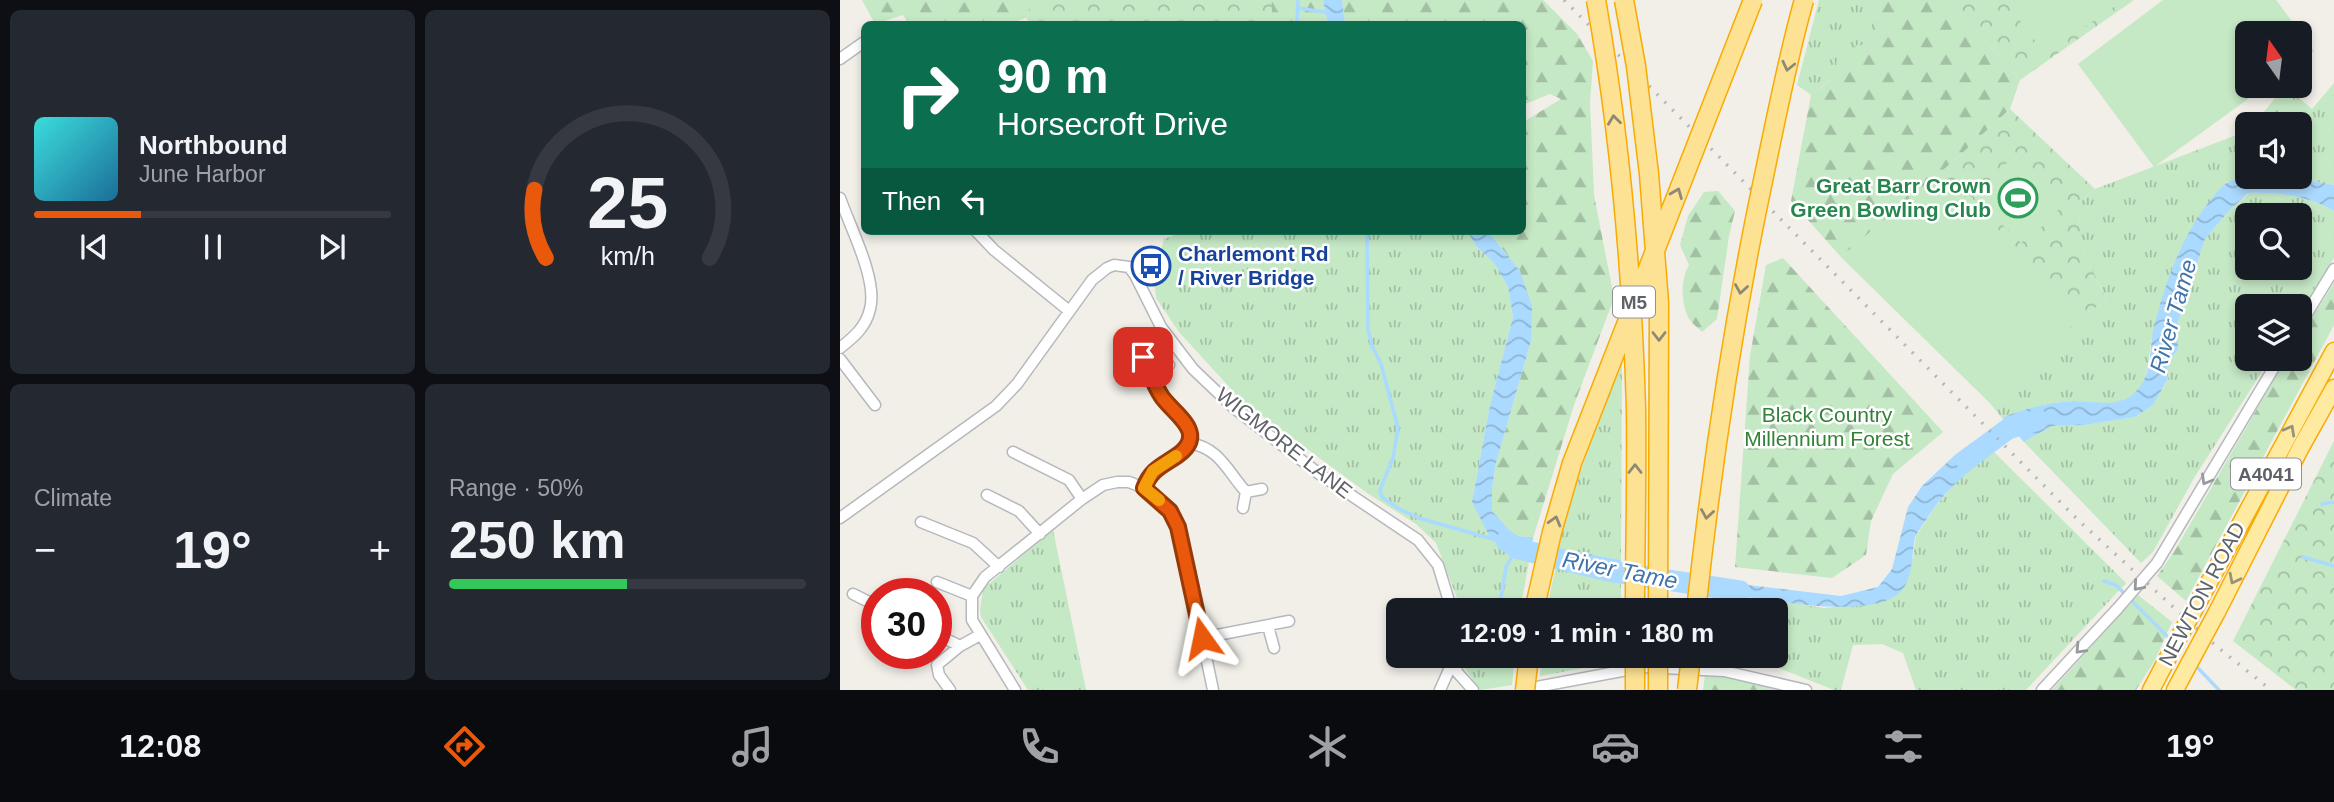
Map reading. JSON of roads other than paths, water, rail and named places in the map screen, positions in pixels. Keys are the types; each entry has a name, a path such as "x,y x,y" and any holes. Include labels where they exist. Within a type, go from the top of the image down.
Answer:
{"highway":[{"name":"M5","path":"1596,0 1609,72 1622,180 1632,319 1636,409 1635,598"},
{"name":"M5","path":"1624,0 1636,66 1649,174 1659,303 1658,598"},
{"name":"M5","path":"1537,598 1572,463 1753,0"},
{"path":"1697,598 1704,532 1743,274 1804,0"},
{"name":"NEWTON ROAD","path":"2151,690 2334,351"},
{"name":"NEWTON ROAD","path":"2175,690 2334,388"},
{"path":"1523,690 1527,668"},
{"path":"1635,668 1635,690"},
{"path":"1658,668 1658,690"},
{"path":"1687,690 1690,668"}],"street":[{"path":"840,59 861,44"},
{"path":"840,198 842,212 870,281 872,296 862,328 840,348"},
{"path":"840,518 996,406 1017,384 1068,310 994,250 980,235"},
{"name":"WIGMORE LANE","path":"1068,310 1092,280 1107,268 1122,265 1129,267 1161,327 1193,369 1234,408 1318,473 1418,540 1438,565 1448,598"},
{"path":"2312,306 2334,270"},
{"path":"1143,357 1161,396 1187,426 1189,443"},
{"path":"840,359 875,405"},
{"path":"1151,373 1169,365"},
{"path":"2042,690 2157,564 2272,371"},
{"path":"1144,488 1153,471 1189,443"},
{"path":"1189,443 1202,445 1217,455 1246,492 1243,508"},
{"path":"1013,452 1069,480 1082,499"},
{"path":"1015,690 972,620 972,596 985,577 1082,499 1103,485 1129,482 1144,488 1170,511 1178,527 1213,690"},
{"path":"1246,492 1262,489"},
{"path":"987,495 1019,511 1040,534"},
{"path":"921,522 973,543 999,567"},
{"path":"952,588 972,596"},
{"path":"853,594 861,598"},
{"path":"1202,638 1289,621"},
{"path":"1268,626 1274,648"},
{"path":"950,690 939,675 937,665 960,646 980,635"},
{"path":"952,642 960,646"},
{"path":"1523,690 1643,667 1724,671 1806,690"},
{"path":"1440,690 1449,668"},
{"path":"1456,668 1473,690"}],"water":[{"path":"1323,0 1342,0 1345,21 1327,21"},
{"path":"2235,180 2235,189 2312,189 2312,181 2334,185 2334,211 2292,196 2248,193 2235,203 2205,239 2178,322 2178,350 2167,363 2168,379 2153,405 2135,417 2085,425 2052,426 2024,442 2002,418 2028,408 2056,403 2117,402 2132,395 2139,388 2148,368 2153,332 2176,258 2205,207 2230,181"},
{"path":"1469,235 1491,235 1520,271 1532,306 1531,341 1496,463 1492,489 1492,511 1514,535 1533,538 1530,556 1513,554 1491,539 1472,502 1490,405 1513,317 1508,287 1495,264 1476,246"},
{"path":"1981,437 1994,452 1957,483 1933,509 1915,538 1906,585 1887,600 1866,605 1813,606 1788,603 1788,598 1759,598 1714,591 1715,581 1841,596 1878,587 1892,569 1908,507 1922,486 1956,454"},
{"path":"1558,548 1621,560 1621,581 1556,566"}],"waterway":[{"path":"1297,21 1298,0"},
{"path":"1298,8 1330,13"},
{"path":"1367,235 1368,329 1372,346 1381,364 1398,428 1393,458 1380,490 1382,497 1399,509 1422,519 1493,539"},
{"name":"River Tame","path":"1966,460 2008,429 2038,420"},
{"path":"2322,504 2334,502"},
{"name":"River Tame","path":"1506,541 1519,549 1608,571 1740,591"},
{"path":"1501,598 1506,567 1514,553"},
{"path":"2303,557 2334,566"},
{"path":"2104,581 2116,585 2173,642"},
{"path":"2195,665 2219,690"}],"railway":[{"path":"1564,0 2078,520 2216,646 2271,690"}],"place":[{"name":"Great Barr Crown Green Bowling Club","path":"2018,198"},
{"name":"Charlemont Rd / River Bridge","path":"1151,266"}],"park label":[{"name":"Black Country Millennium Forest","path":"1827,427"}]}
